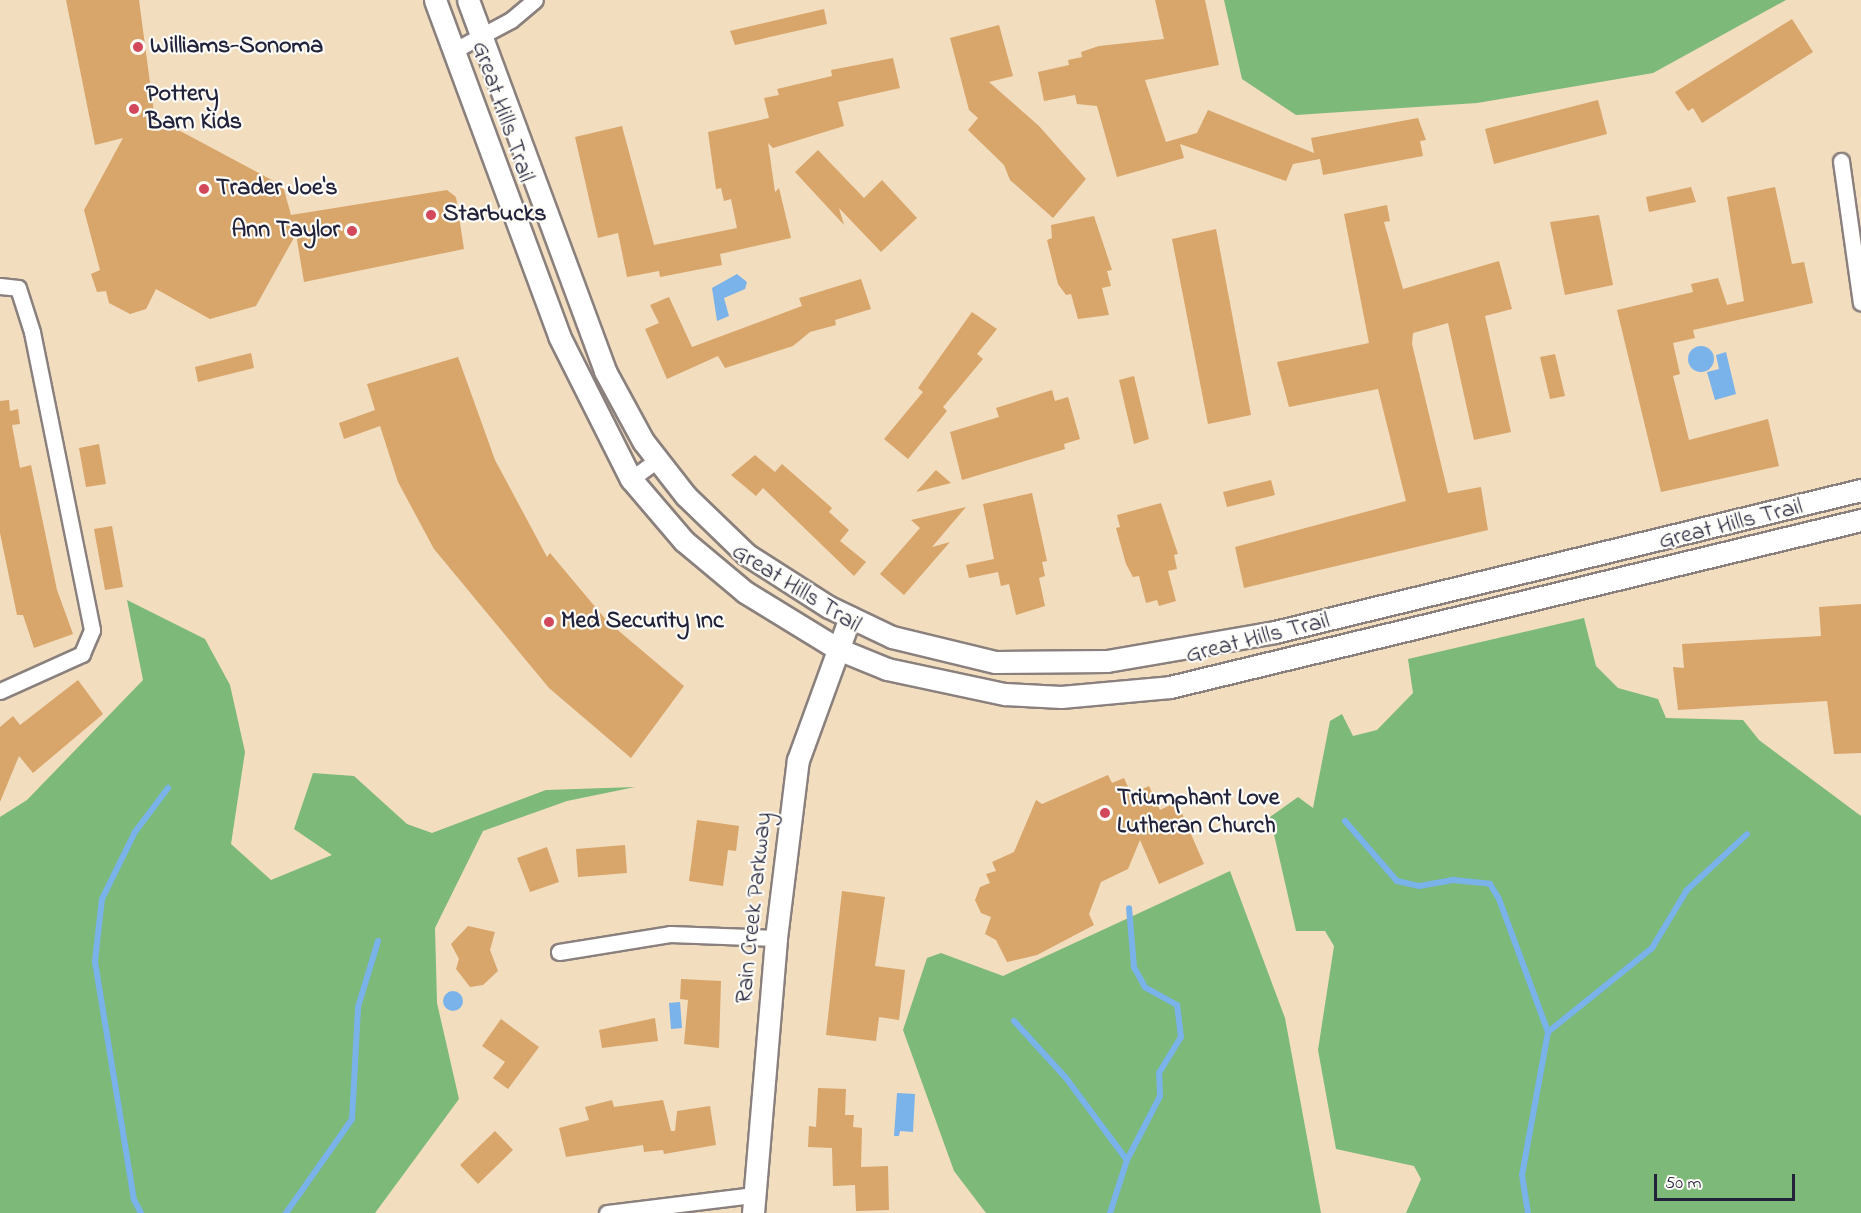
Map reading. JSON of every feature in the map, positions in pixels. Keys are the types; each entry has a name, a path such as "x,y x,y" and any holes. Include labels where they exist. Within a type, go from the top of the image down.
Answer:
{"street":[{"name":"Great Hills Trail","path":"435,0 559,336 631,479 709,564 838,649 943,685 1060,697 1115,694 1170,687 1861,520"},
{"name":"Great Hills Trail","path":"468,0 479,36 605,371 657,460 746,554 850,617 938,652 995,662 1107,661 1275,632 1861,490"},
{"path":"453,51 535,0"},
{"path":"1841,162 1861,303"},
{"path":"0,286 18,288 32,332 92,630 82,654 0,691"},
{"path":"631,479 657,460"},
{"name":"Rain Creek Parkway","path":"753,1204 776,938 798,760 850,617"},
{"path":"559,952 670,934 776,938"},
{"path":"607,1213 753,1204"}],"green space":[{"path":"1224,0 1786,0 1653,73 1477,103 1296,115 1242,79"},
{"path":"127,600 205,639 230,685 245,752 231,844 271,880 332,855 294,829 313,773 354,776 407,824 432,833 546,790 635,787 567,801 483,831 435,928 437,1003 459,1099 375,1213 0,1213 0,817 27,800 143,680"},
{"path":"1584,618 1596,666 1618,688 1658,699 1666,718 1743,720 1759,740 1861,816 1861,1213 1406,1213 1421,1179 1414,1166 1336,1149 1318,1050 1334,946 1325,931 1296,931 1270,817 1298,797 1313,808 1330,721 1342,714 1353,736 1377,730 1413,693 1408,659"},
{"path":"1230,871 1285,1018 1321,1213 986,1213 954,1171 903,1030 927,958 941,953 1003,976"}],"water":[{"path":"737,274 747,282 745,289 724,298 729,316 717,321 712,288"},
{"path":"1701,346 1711,349 1714,359 1711,369 1701,372 1691,369 1688,359 1691,349"},
{"path":"1726,352 1736,394 1715,400 1707,372 1719,369 1716,355"},
{"path":"453,991 460,994 463,1001 460,1008 453,1011 446,1008 443,1001 446,994"},
{"path":"680,1002 682,1028 671,1029 669,1003"},
{"path":"897,1093 915,1094 913,1132 900,1131 899,1136 894,1136"}],"building":[{"path":"66,0 139,0 156,128 169,125 283,186 291,215 447,190 456,197 464,249 304,282 296,234 256,306 210,319 156,289 146,309 130,314 109,303 106,291 97,292 91,274 100,270 84,210 123,138 95,145"},
{"path":"1155,0 1205,0 1219,65 1145,80 1166,142 1197,133 1208,110 1314,153 1311,138 1418,118 1426,140 1420,141 1423,156 1323,175 1320,159 1293,164 1286,181 1180,144 1184,158 1117,177 1097,106 1077,104 1075,95 1044,101 1038,72 1069,65 1068,60 1082,57 1081,52 1099,46 1164,39"},
{"path":"824,9 827,24 735,45 730,31"},
{"path":"1792,19 1813,52 1702,123 1693,108 1688,111 1675,92"},
{"path":"999,25 1013,76 989,82 1039,126 1086,179 1053,218 1010,180 1004,165 968,130 978,118 969,110 950,38"},
{"path":"893,58 900,88 838,102 844,126 773,148 768,143 775,192 779,188 791,238 720,254 722,265 660,277 659,271 627,277 618,233 598,238 575,137 622,126 654,245 737,228 731,199 724,201 721,188 716,189 708,132 769,118 764,98 779,95 777,89 832,76 831,70"},
{"path":"1598,100 1607,134 1494,164 1485,129"},
{"path":"818,150 864,198 882,180 917,218 881,252 839,208 844,225 795,172"},
{"path":"1691,187 1696,202 1649,212 1646,197"},
{"path":"1775,187 1792,264 1804,262 1813,303 1693,330 1695,338 1673,343 1680,374 1673,376 1689,440 1768,419 1779,466 1661,492 1617,310 1693,292 1691,284 1718,278 1727,305 1744,301 1727,197"},
{"path":"1387,205 1390,221 1384,222 1403,289 1499,261 1512,309 1485,316 1511,432 1474,440 1448,323 1413,333 1412,344 1448,493 1481,487 1488,530 1244,588 1235,547 1406,501 1378,389 1289,407 1277,362 1369,343 1344,214"},
{"path":"1599,215 1613,285 1565,295 1550,222"},
{"path":"1094,216 1112,270 1107,271 1111,286 1102,288 1109,315 1078,319 1071,294 1066,295 1058,284 1047,240 1052,238 1051,225"},
{"path":"1216,229 1251,415 1208,424 1172,239"},
{"path":"861,279 871,309 835,320 836,325 810,332 793,346 725,368 718,356 667,379 645,329 659,323 650,305 669,297 692,347 802,306 799,298"},
{"path":"972,312 997,329 977,354 983,359 943,407 947,411 908,459 884,439 923,392 918,388"},
{"path":"251,353 254,368 198,382 195,367"},
{"path":"1555,354 1565,396 1550,399 1540,357"},
{"path":"458,357 495,460 547,557 550,553 607,621 684,686 631,758 549,688 434,549 398,482 380,426 344,439 339,423 375,410 367,384"},
{"path":"1134,376 1149,439 1134,444 1119,380"},
{"path":"1052,390 1055,401 1068,397 1080,439 1064,444 1065,449 962,480 950,432 999,417 996,408"},
{"path":"9,400 10,411 18,409 20,424 12,425 20,468 31,465 57,590 73,634 34,648 23,615 17,615 0,533 0,401"},
{"path":"99,444 106,484 86,487 79,448"},
{"path":"755,455 775,472 782,464 832,508 829,512 849,530 840,541 866,562 854,576 763,488 756,496 731,475"},
{"path":"936,470 951,483 916,492"},
{"path":"1271,480 1275,495 1227,507 1223,492"},
{"path":"1032,493 1047,561 1042,562 1045,576 1039,578 1045,606 1016,615 1009,584 1001,586 998,572 969,578 966,565 994,559 983,504"},
{"path":"1161,503 1178,554 1174,555 1177,569 1168,571 1176,601 1159,606 1157,600 1146,603 1139,576 1133,577 1126,564 1116,528 1120,527 1117,515"},
{"path":"966,507 932,547 950,542 904,595 880,574 920,528 911,520"},
{"path":"112,526 123,587 105,590 94,529"},
{"path":"1861,604 1861,753 1834,754 1827,701 1678,710 1673,667 1684,668 1682,644 1821,636 1819,607"},
{"path":"78,680 103,714 33,773 19,756 0,802 0,727 13,716 20,725"},
{"path":"1108,775 1112,783 1124,778 1131,794 1149,786 1160,810 1177,802 1204,864 1159,884 1140,840 1128,869 1101,882 1089,914 1094,925 1037,955 1007,962 996,940 985,934 991,917 981,913 975,900 980,887 990,883 986,874 996,871 992,862 1014,852 1036,800 1042,804"},
{"path":"697,820 739,826 736,851 728,850 723,886 689,881"},
{"path":"625,845 627,873 578,877 576,849"},
{"path":"547,847 559,882 530,892 517,858"},
{"path":"842,891 885,897 875,966 905,970 899,1020 879,1017 876,1041 826,1035"},
{"path":"468,926 495,932 490,950 498,971 483,985 470,987 456,969 459,959 451,944"},
{"path":"681,979 721,981 719,1048 684,1044 688,1000 680,999"},
{"path":"655,1018 658,1041 602,1048 599,1030"},
{"path":"501,1019 539,1047 508,1089 493,1078 505,1062 482,1046"},
{"path":"818,1088 846,1089 845,1115 854,1115 853,1127 862,1128 861,1167 888,1166 889,1210 856,1211 855,1185 833,1186 832,1148 808,1147 809,1126 816,1127"},
{"path":"612,1100 614,1107 663,1100 671,1131 675,1131 677,1111 710,1106 716,1145 664,1154 663,1150 644,1152 643,1145 566,1157 559,1128 589,1120 585,1107"},
{"path":"495,1131 513,1150 478,1184 460,1165"}],"waterway":[{"path":"141,1213 134,1200 95,961 102,899 135,832 168,788"},
{"path":"1345,821 1397,881 1419,886 1454,880 1490,884 1499,899 1548,1032 1522,1175 1528,1213"},
{"path":"1548,1032 1652,948 1687,890 1747,834"},
{"path":"1110,1213 1127,1160 1160,1096 1159,1073 1181,1037 1177,1005 1145,987 1134,967 1129,908"},
{"path":"286,1213 352,1119 358,1007 378,941"},
{"path":"1014,1021 1066,1078 1127,1160"}],"place":[{"name":"Williams-Sonoma","path":"138,47"},
{"name":"Pottery Barn Kids","path":"134,109"},
{"name":"Trader Joe's","path":"204,189"},
{"name":"Starbucks","path":"431,215"},
{"name":"Ann Taylor","path":"352,231"},
{"name":"Med Security Inc","path":"549,622"},
{"name":"Triumphant Love Lutheran Church","path":"1105,813"}]}
